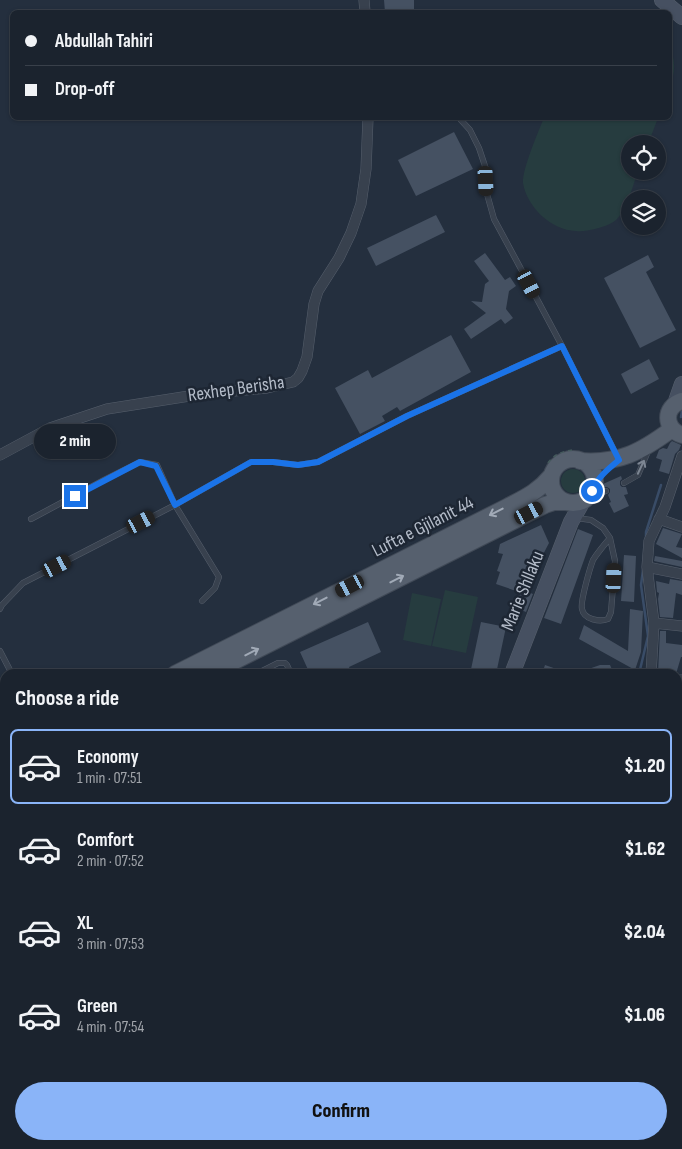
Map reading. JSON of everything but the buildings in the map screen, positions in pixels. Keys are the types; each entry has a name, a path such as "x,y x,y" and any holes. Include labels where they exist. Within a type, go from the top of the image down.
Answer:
{"main road":[{"path":"581,502 604,472 620,459 677,432 669,424 668,413 678,402"},
{"path":"572,459 585,463 593,473 595,479 581,502 557,497 553,491 551,476 559,464 565,461 572,459"},
{"path":"580,461 620,459"},
{"name":"Lufta e Gjilanit 44","path":"185,669 507,507 544,486 551,476"},
{"name":"Lufta e Gjilanit 44","path":"218,669 545,506 554,502 581,502"}],"street":[{"path":"662,0 682,17"},
{"name":"Rexhep Berisha","path":"0,455 50,428 107,409 202,394 267,388 292,382 298,378 307,357 314,304 318,291 351,233 361,204 366,169 368,120"},
{"path":"678,402 682,384"},
{"path":"651,669 654,623 647,567 649,541 664,507 682,456"},
{"name":"Marie Shllaku","path":"514,669 581,502"},
{"path":"659,519 682,527"},
{"path":"647,567 682,574"},
{"path":"654,623 682,626"}],"lane":[{"path":"461,120 470,130 479,148 486,169 487,194 494,219 620,459"},
{"path":"0,609 23,583 175,505 251,462 298,465 318,462 407,416 562,346"},
{"path":"624,483 638,475 652,444"},
{"path":"31,519 140,462 156,466 175,505 219,577 215,588 202,601"},
{"path":"581,502 591,520 603,528 610,538 614,561 612,612 608,619 602,621 585,615 582,609 582,599 595,557 610,538"},
{"path":"0,652 9,669"},
{"path":"266,669 278,663 285,663 289,669"}],"green space":[{"path":"672,55 674,67 672,80"},
{"path":"543,120 657,120 651,135 621,135 621,180 635,180 632,190 621,190 621,214 609,225 586,231 578,231 567,230 549,222 535,208 525,192 523,177"},
{"path":"573,469 582,472 585,481 582,490 573,493 564,490 561,481 564,472"},
{"path":"445,590 478,597 466,653 432,646"},
{"path":"412,593 441,599 431,646 403,640"}],"waterway":[{"path":"681,417 682,411"},
{"path":"646,539 646,532 661,485"},
{"path":"640,669 648,636 641,585 643,570"}],"route":[{"path":"75,496 140,462 156,466 175,505 251,462 298,465 318,462 407,416 562,346 619,460 604,472 594,485 592,491"}]}
